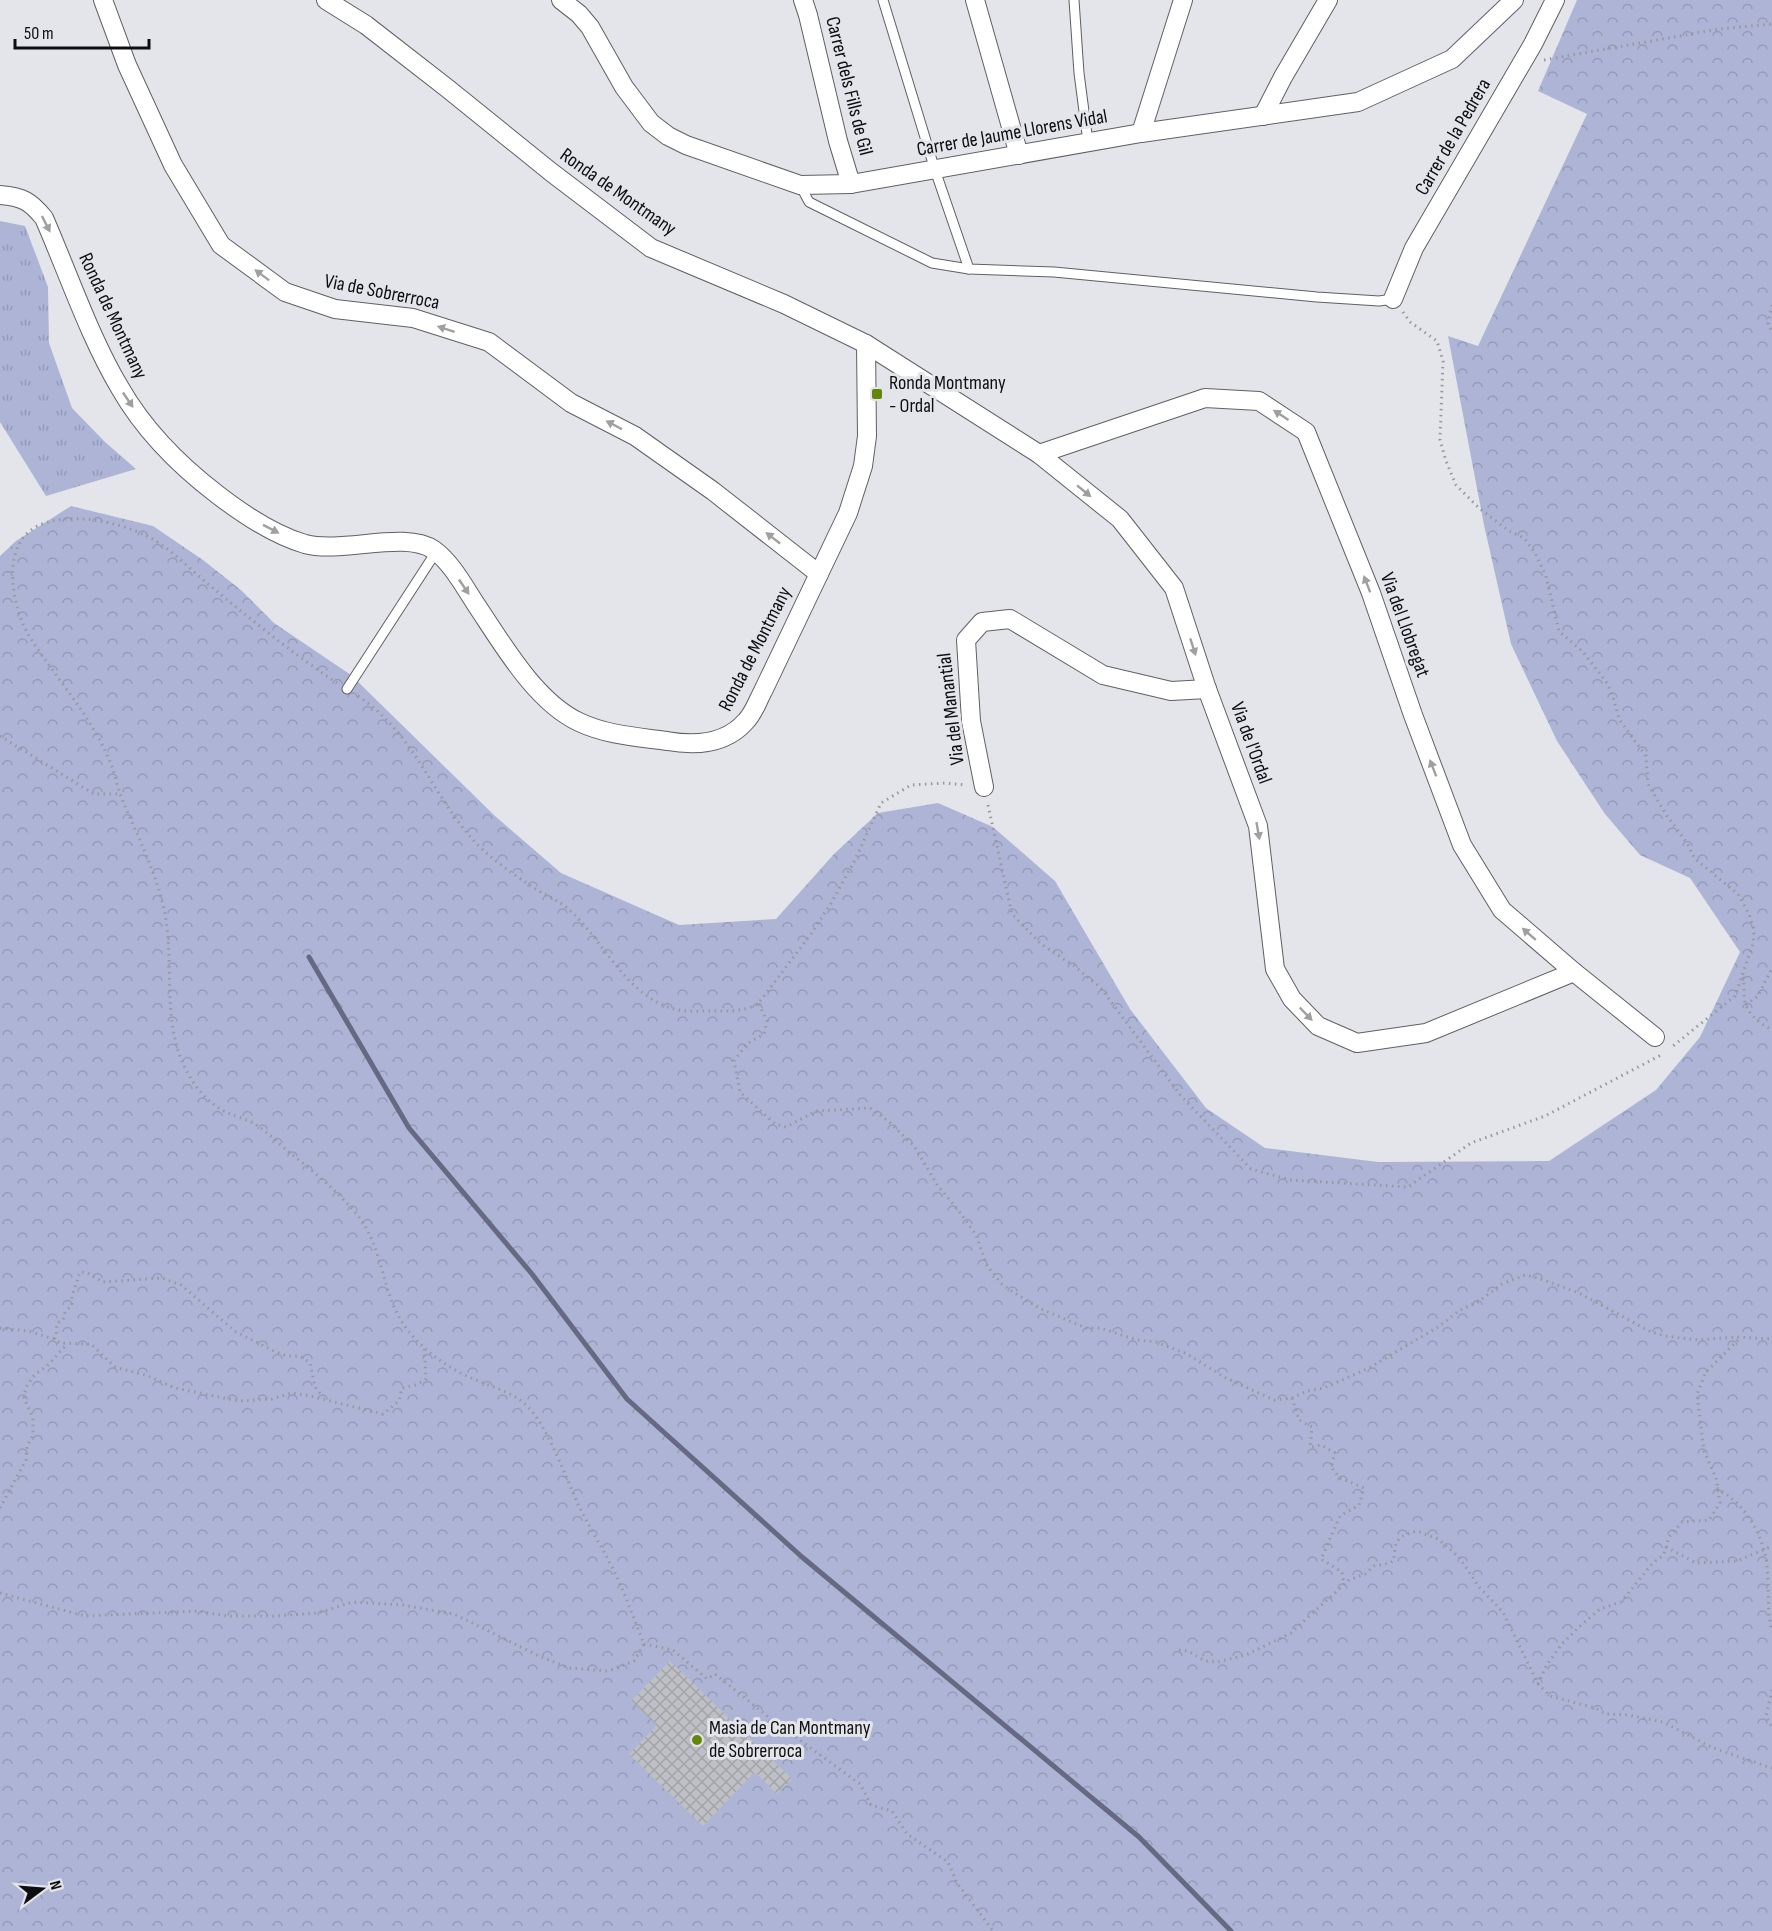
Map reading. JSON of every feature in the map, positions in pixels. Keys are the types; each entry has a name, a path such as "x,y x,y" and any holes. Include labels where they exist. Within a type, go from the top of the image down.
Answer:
{"street":[{"name":"Via de Sobrerroca","path":"103,0 128,64 173,165 221,245 285,292 335,309 413,318 489,342 572,403 635,436 713,491 819,574"},
{"name":"Ronda de Montmany","path":"0,195 18,196 34,205 45,218 104,360 120,389 138,416 168,451 197,480 230,505 264,526 308,545 334,548 415,543 436,552 453,570 505,647 538,690 560,711 579,722 595,728 683,744 698,744 727,735 739,728 748,719 848,513 863,466 867,436 866,344 784,304 651,248 550,172 366,25 326,0"},
{"name":"Carrer de Jaume Llorens Vidal","path":"561,0 579,14 590,27 624,87 651,123 668,136 686,145 800,185 851,184 1141,133 1358,102 1452,59 1514,0"},
{"name":"Carrer dels Fills de Gil","path":"803,0 851,184"},
{"path":"975,0 1019,155"},
{"path":"1141,133 1183,0"},
{"path":"1263,116 1328,0"},
{"name":"Carrer de la Pedrera","path":"1393,298 1414,248 1521,64 1555,0"},
{"name":"Via de l'Ordal","path":"866,344 1039,454 1120,519 1174,588 1207,689 1258,826 1275,969 1292,999 1318,1026 1357,1043 1426,1033 1574,972"},
{"name":"Via del Llobregat","path":"1039,454 1205,398 1259,401 1306,432 1371,593 1413,715 1462,845 1502,910 1655,1037"},
{"name":"Via del Manantial","path":"984,787 971,721 966,640 982,622 1010,619 1103,675 1171,691 1207,689"}],"lane":[{"path":"883,0 935,170 969,269"},
{"path":"1074,0 1079,73 1089,142"},
{"path":"800,185 809,201 932,263 969,269 1054,272 1317,297 1379,301 1393,298"},
{"path":"347,689 436,552"}],"path":[{"path":"1521,64 1719,29 1772,24"},
{"path":"644,1644 611,1565 590,1529 540,1424 526,1406 509,1393 462,1374 441,1362 409,1333 397,1315 376,1248 355,1212 257,1125 223,1110 209,1100 197,1088 187,1072 180,1056 171,1016 168,931 164,909 144,849 120,794 110,761 92,724 36,647 19,614 13,586 14,557 24,537 42,525 70,519 92,520 142,533 154,539 268,633 381,714 411,747 442,799 469,835 494,858 532,887 566,908 600,943 630,981 646,995 667,1006 685,1010 747,1010 758,1004 830,905 854,862 881,803 911,784 945,783 984,787 1012,914 1041,944 1073,964 1100,987 1181,1096 1251,1169 1290,1180 1408,1187 1471,1143 1545,1116 1659,1057 1735,996 1753,944 1754,930 1749,914 1738,894 1695,859 1687,843 1665,813 1648,784 1646,756 1618,720 1614,700 1607,683 1582,652 1559,631 1546,576 1536,553 1524,538 1509,531 1479,508 1456,485 1440,440 1439,419 1444,376 1443,361 1437,341 1410,322 1393,298"},
{"path":"1772,305 1768,324 1772,332"},
{"path":"0,736 94,794 120,794"},
{"path":"1746,1005 1758,996 1772,968"},
{"path":"1742,975 1746,1005 1758,1023 1772,1030"},
{"path":"758,1004 767,1022 764,1034 747,1044 734,1062 740,1092 775,1124 786,1127 816,1111 870,1108 888,1121 914,1146 938,1186 976,1234 987,1266 1002,1284 1013,1292 1041,1309 1086,1328 1100,1328 1137,1340 1156,1342 1187,1354 1226,1378 1274,1400 1292,1398 1324,1388 1368,1368 1438,1327 1460,1310 1478,1302 1502,1284 1525,1275 1579,1293 1658,1334 1699,1340 1771,1337"},
{"path":"1655,1037 1673,1046"},
{"path":"54,1339 57,1323 63,1320 65,1312 72,1305 72,1296 80,1272 86,1272 103,1282 162,1278 182,1285 236,1332 276,1352 287,1356 300,1356 310,1363 315,1387 323,1398"},
{"path":"0,1328 28,1331 60,1343 91,1344 116,1366 148,1376 175,1388 210,1396 238,1401 272,1400 291,1394 323,1398 383,1414 399,1401 402,1388 416,1385 426,1379 424,1346"},
{"path":"1538,1684 1546,1666 1573,1633 1600,1609 1621,1602 1651,1565 1664,1554 1669,1537 1682,1522 1709,1520 1720,1503 1716,1478 1704,1451 1697,1394 1706,1372 1741,1338"},
{"path":"0,1508 26,1460 27,1446 33,1435 33,1418 24,1398 26,1387 35,1374 47,1366 67,1344"},
{"path":"1292,1398 1299,1420 1312,1427 1310,1447 1322,1445 1335,1453 1331,1467 1340,1478 1364,1488 1359,1505 1340,1516 1321,1559 1342,1572 1344,1585"},
{"path":"1717,1488 1731,1496 1751,1519 1760,1539 1766,1559 1769,1619 1772,1632"},
{"path":"1179,1650 1188,1651 1205,1661 1217,1662 1246,1655 1291,1633 1349,1580 1365,1574 1374,1566 1394,1560 1394,1546 1398,1539 1417,1531 1438,1539 1459,1557 1479,1587 1503,1612 1538,1684 1550,1696 1595,1708 1606,1714 1628,1715 1663,1722 1713,1748 1772,1768"},
{"path":"1666,1547 1696,1563 1737,1561 1772,1546"},
{"path":"0,1593 86,1616 189,1611 227,1616 275,1616 318,1613 352,1602 403,1605 454,1614 539,1656 569,1668 608,1671 634,1661 644,1644"},
{"path":"644,1644 672,1650 707,1679 715,1674 771,1719 860,1784 871,1805 892,1811 907,1834 948,1862 957,1883 993,1931"},
{"path":"1772,1690 1766,1716 1772,1728"}],"green space":[{"path":"1577,0 1772,0 1772,1931 0,1931 0,556 16,541 71,506 153,526 203,560 241,590 274,623 351,675 495,816 561,873 679,925 776,919 834,854 878,813 938,803 993,827 1055,881 1130,1009 1206,1108 1265,1148 1378,1162 1549,1161 1656,1090 1700,1037 1740,952 1690,878 1640,855 1605,814 1557,741 1511,644 1484,525 1448,336 1478,346 1587,114 1538,91"},
{"path":"0,221 25,226 48,287 49,343 72,408 105,442 136,469 46,496 0,422"}],"building":[{"name":"Masia de Can Montmany de Sobrerroca","path":"670,1661 792,1779 777,1794 755,1772 703,1826 629,1754 657,1725 631,1701"}],"waterway":[{"path":"309,957 409,1128 532,1274 627,1399 802,1557 1139,1837 1231,1931"}],"place":[{"name":"Ronda Montmany - Ordal","path":"877,394"},
{"name":"Masia de Can Montmany de Sobrerroca","path":"697,1740"}]}
